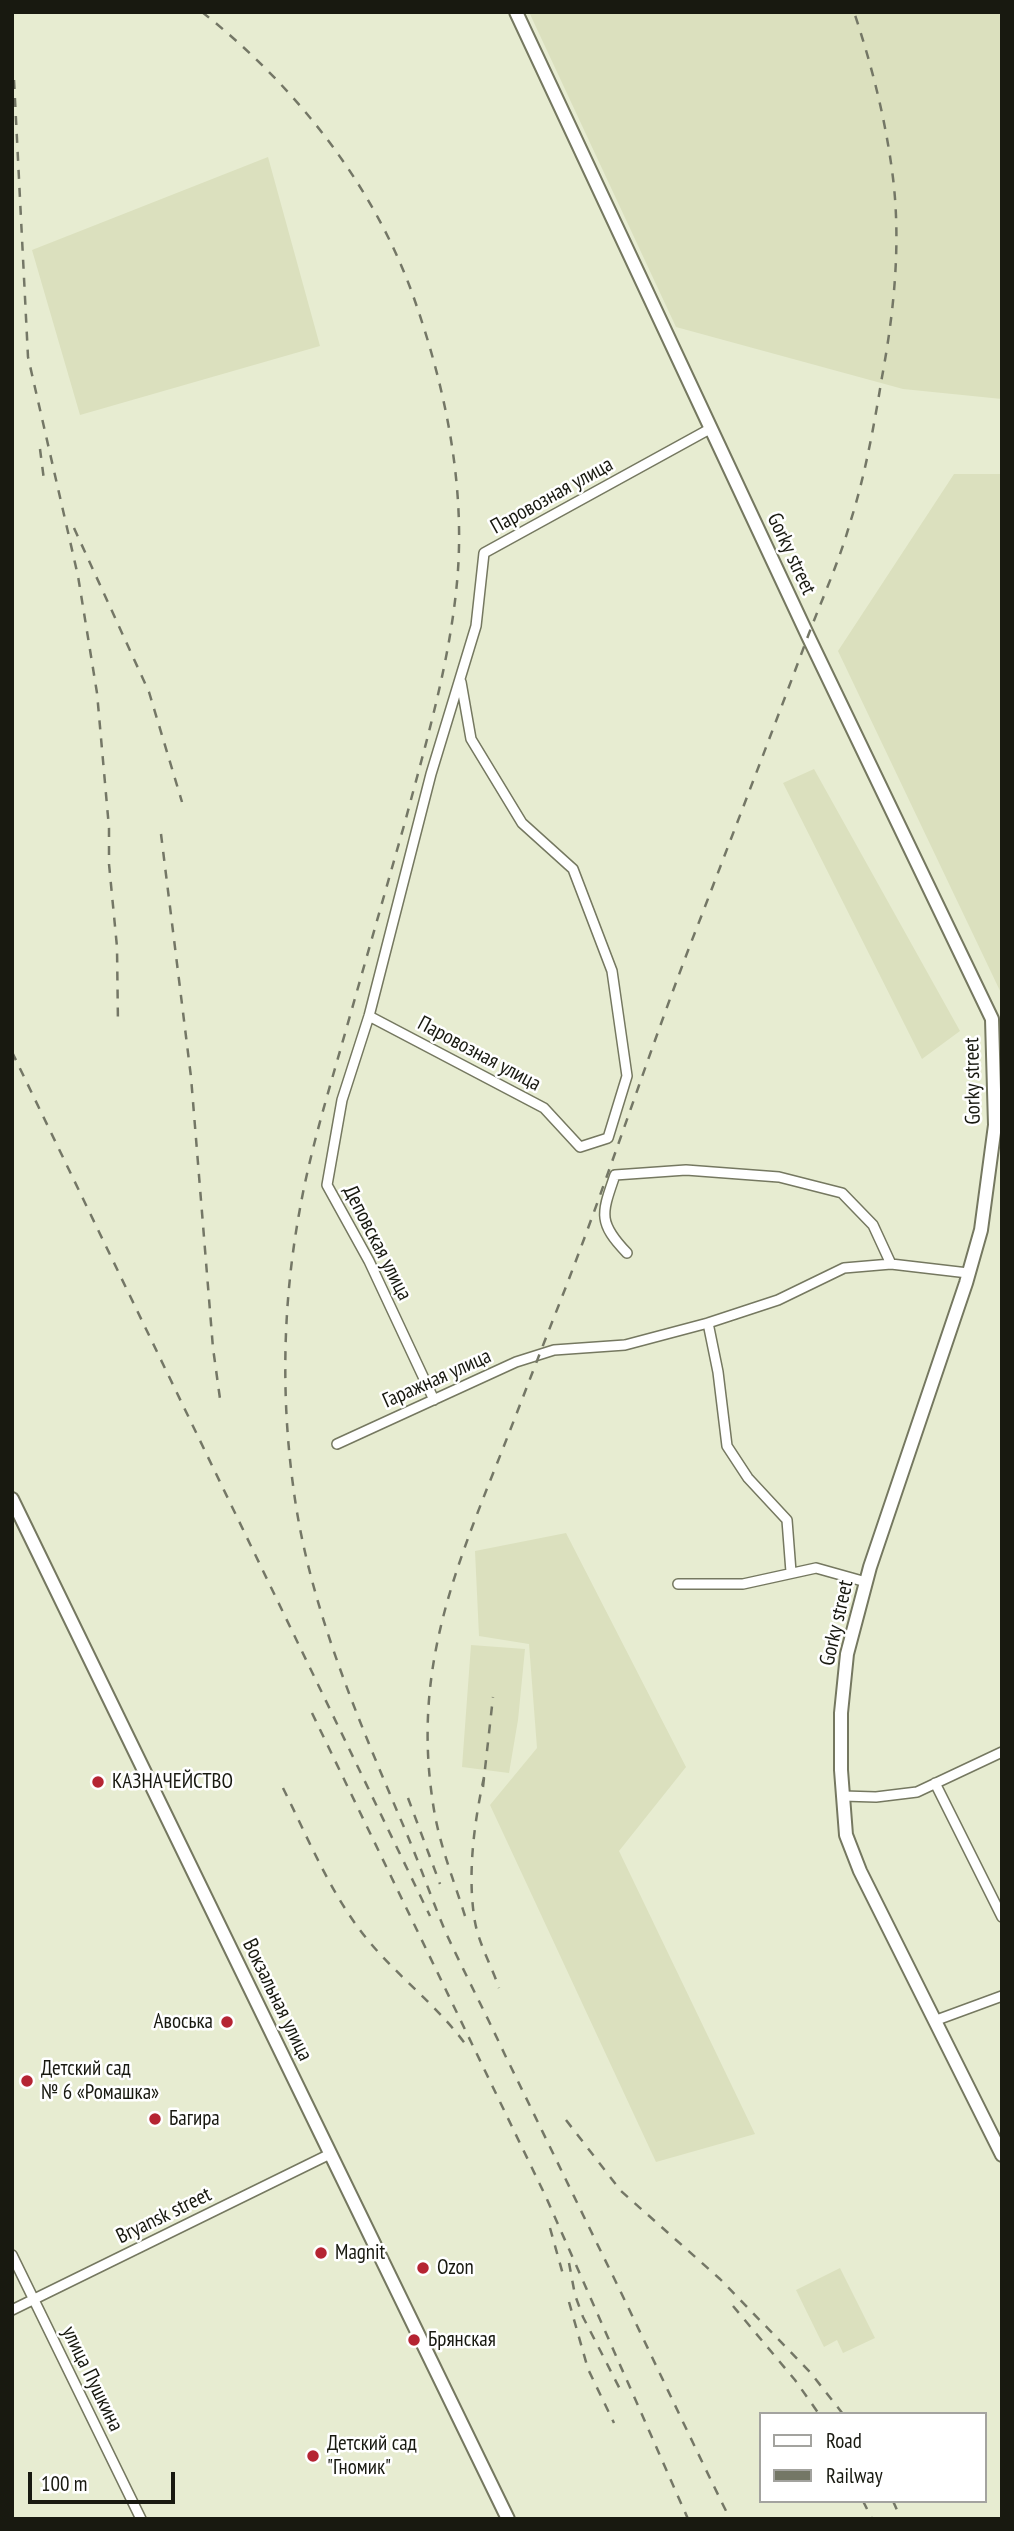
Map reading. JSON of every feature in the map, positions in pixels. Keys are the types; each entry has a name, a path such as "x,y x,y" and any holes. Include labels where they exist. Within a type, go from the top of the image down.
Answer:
{"main road":[{"name":"Gorky street","path":"516,12 808,636 992,1019 995,1125 981,1230 866,1582 847,1654 841,1713 846,1835 860,1871 1002,2155"},
{"name":"Вокзальная улица","path":"12,1499 508,2519"}],"street":[{"name":"Паровозная улица","path":"460,679 471,739 522,823 573,869 612,971 627,1076 608,1138 580,1147 544,1108 369,1016 430,774 476,626 484,553 706,431 713,431"},
{"name":"Деповская улица","path":"369,1016 342,1100 327,1185 369,1261 434,1400"},
{"path":"627,1253 611,1236 603,1211 615,1175 686,1170 779,1177 842,1193 873,1225 891,1264"},
{"path":"791,1572 787,1520 748,1478 727,1446 718,1371 708,1323 778,1300 844,1268 891,1264 968,1273"},
{"name":"Гаражная улица","path":"337,1444 516,1362 554,1350 625,1345 708,1323"},
{"path":"678,1584 743,1584 816,1568 866,1582"},
{"path":"843,1796 876,1797 917,1791 1002,1752"},
{"path":"935,1783 1002,1917"},
{"path":"934,2021 1002,1996"},
{"name":"Bryansk street","path":"12,2310 330,2154"},
{"name":"улица Пушкина","path":"12,2255 141,2519"}],"shaded area":[{"path":"529,12 1002,12 1002,399 903,389 676,327"},
{"path":"268,157 320,346 80,415 32,250"},
{"path":"954,474 1002,474 1002,995 838,651"},
{"path":"814,769 960,1031 922,1059 783,783"},
{"path":"566,1533 686,1767 619,1851 755,2134 656,2162 490,1805 537,1748 529,1644 479,1636 475,1551"},
{"path":"471,1645 525,1649 518,1720 509,1773 462,1767"},
{"path":"840,2268 875,2338 843,2353 837,2340 824,2347 796,2290"}],"railway":[{"path":"202,12 237,41 301,107 330,143 379,220 400,262 436,368 450,435 458,502 455,602 438,697 318,1128 303,1192 294,1248 287,1315 285,1383 289,1451 300,1530 310,1574 338,1662 446,1933 730,2519"},
{"path":"465,1916 437,1823 428,1762 432,1673 451,1589 578,1254 683,965 836,566 869,451 890,328 896,228 893,178 882,115 854,12"},
{"path":"14,80 28,357 78,576 97,693 117,947 118,1025"},
{"path":"40,449 44,480"},
{"path":"74,528 149,692 182,802"},
{"path":"161,834 191,1077 213,1348 221,1406"},
{"path":"12,1052 430,1916"},
{"path":"483,1787 493,1697"},
{"path":"312,1713 546,2197 688,2519"},
{"path":"484,1777 473,1850 473,1904 479,1939 499,1988"},
{"path":"283,1788 321,1866 354,1922 379,1953 443,2017 466,2045"},
{"path":"408,1798 440,1884"},
{"path":"566,2120 621,2191 720,2279 810,2372 841,2412"},
{"path":"550,2228 564,2278"},
{"path":"569,2263 575,2295 583,2317 623,2395"},
{"path":"569,2302 588,2369 614,2423"},
{"path":"733,2306 795,2380 818,2412"},
{"path":"864,2503 872,2519"},
{"path":"894,2503 901,2519"}],"place":[{"name":"КАЗНАЧЕЙСТВО","path":"98,1782"},
{"name":"Авоська","path":"227,2022"},
{"name":"Детский сад № 6 «Ромашка»","path":"27,2081"},
{"name":"Багира","path":"155,2119"},
{"name":"Magnit","path":"321,2253"},
{"name":"Ozon","path":"423,2268"},
{"name":"Брянская","path":"414,2340"},
{"name":"Детский сад \"Гномик\"","path":"313,2456"}]}
